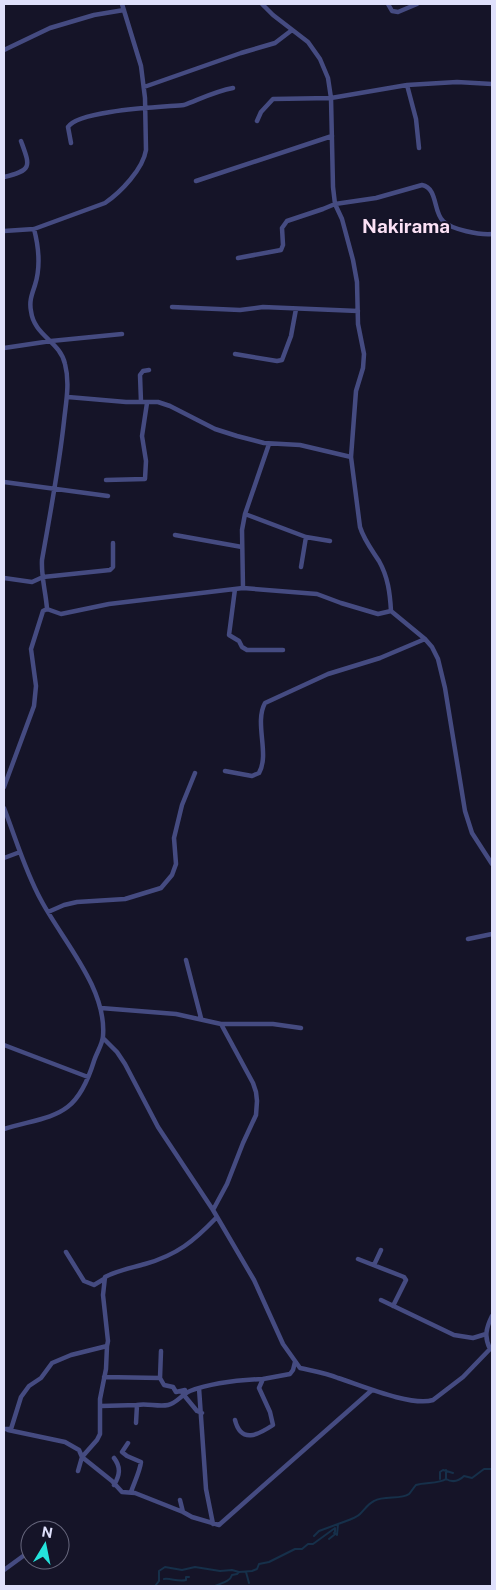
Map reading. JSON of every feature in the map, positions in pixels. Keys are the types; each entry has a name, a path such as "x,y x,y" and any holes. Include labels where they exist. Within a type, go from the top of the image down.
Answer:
{"street":[{"path":"4,230 34,229 105,203 126,184 141,166 145,158 146,136 144,87 139,57 122,4"},
{"path":"262,4 308,42 320,59 328,78 331,98 335,204 342,219 353,260 359,331 364,354 363,368 356,391 351,456 360,527 364,538 385,573 391,611 432,647 441,670 466,811 472,833 492,864"},
{"path":"388,4 392,11 397,12 417,4"},
{"path":"4,50 50,28 94,15 124,10"},
{"path":"144,87 209,63 275,42 292,30"},
{"path":"256,121 272,100 331,98 407,85 457,82 492,84"},
{"path":"407,85 416,118 419,148"},
{"path":"71,143 68,127 70,123 77,120 101,113 184,105 219,90 233,88"},
{"path":"196,181 332,136"},
{"path":"4,177 21,172 28,165 21,141"},
{"path":"238,258 281,250 283,244 282,228 284,224 295,218 335,204 376,198 425,186 432,192 442,221 452,227 471,232 492,234"},
{"path":"34,229 40,257 31,296 30,309 32,320 38,331 51,341 66,364 68,397 55,490 42,560 41,571 47,609"},
{"path":"172,307 240,310 263,307 358,311"},
{"path":"235,354 277,361 282,360 291,336 296,309"},
{"path":"4,348 122,334"},
{"path":"141,402 140,376 143,371 149,370"},
{"path":"68,397 147,403 158,402 215,428 269,444 300,445 351,456"},
{"path":"106,480 145,479 146,462 142,436 147,403"},
{"path":"243,588 242,530 269,444"},
{"path":"4,482 108,496"},
{"path":"246,514 306,537 330,540"},
{"path":"175,535 242,546"},
{"path":"301,567 306,537"},
{"path":"4,578 32,582 42,577 110,570 113,567 113,543"},
{"path":"47,609 61,614 109,604 243,588 317,594 378,614 391,611"},
{"path":"235,589 229,635 239,641 242,647 247,650 283,650"},
{"path":"4,786 34,706 36,686 32,649 43,611 47,609"},
{"path":"225,771 252,776 259,773 262,765 262,724 263,706 265,703 328,674 380,658 425,639"},
{"path":"48,912 77,902 125,899 161,888 172,874 176,864 174,838 182,805 195,773"},
{"path":"4,808 33,884 90,981 101,1008 104,1038 88,1078 74,1102 65,1110 4,1129"},
{"path":"4,858 20,852"},
{"path":"468,939 492,934"},
{"path":"186,960 201,1018"},
{"path":"101,1008 201,1018 222,1024 273,1024 301,1028"},
{"path":"213,1210 227,1184 256,1115 257,1101 253,1083 222,1024"},
{"path":"104,1038 125,1064 158,1127 213,1210 254,1280 266,1304 272,1322 300,1368 330,1375 372,1390 417,1401 433,1400 463,1378 491,1350 486,1334 492,1316"},
{"path":"4,1044 88,1078"},
{"path":"66,1252 84,1281 94,1285 105,1277 121,1270 145,1264 177,1252 197,1238 216,1218"},
{"path":"374,1265 381,1250"},
{"path":"358,1259 404,1277 406,1280 393,1306"},
{"path":"78,1471 82,1457 98,1440 100,1434 101,1406 107,1362 106,1346 108,1341 103,1295 104,1279"},
{"path":"381,1300 454,1335 473,1338 486,1334"},
{"path":"6,1430 13,1426 21,1397 29,1386 41,1378 52,1363 71,1355 106,1346"},
{"path":"161,1351 160,1378 164,1386 173,1387 176,1392 185,1390 184,1394 197,1411 202,1413"},
{"path":"101,1406 166,1405 177,1401 184,1394 198,1388 290,1374 295,1362"},
{"path":"104,1377 160,1378"},
{"path":"235,1420 237,1429 245,1435 255,1436 274,1425 259,1388 263,1379"},
{"path":"198,1388 202,1413 206,1489 212,1524"},
{"path":"6,1430 66,1442 79,1450 82,1457 122,1492 126,1494 131,1492 183,1512 192,1518 218,1525 372,1390"},
{"path":"136,1423 137,1406"},
{"path":"128,1443 122,1452 141,1462 131,1492"},
{"path":"114,1458 120,1472 114,1485"},
{"path":"180,1500 183,1512"},
{"path":"4,1570 20,1558"}],"waterway":[{"path":"215,1586 227,1581 232,1575 239,1572 252,1571 257,1569 259,1564 269,1562 295,1549 302,1549 308,1544 313,1544 335,1528 334,1533 337,1535 338,1524 358,1516 378,1499 406,1496 416,1485 440,1482 446,1479 456,1481 464,1476 472,1478 484,1469 492,1469"},
{"path":"440,1479 440,1472 443,1470 453,1473"},
{"path":"446,1470 446,1479"},
{"path":"314,1536 319,1531 338,1524"},
{"path":"329,1539 334,1535"},
{"path":"155,1586 159,1581 159,1571 165,1567 182,1570 195,1567 239,1572"},
{"path":"246,1572 249,1583"},
{"path":"164,1579 186,1580 186,1577 189,1577"}],"district":[{"name":"Nakirama","path":"406,226"}]}
